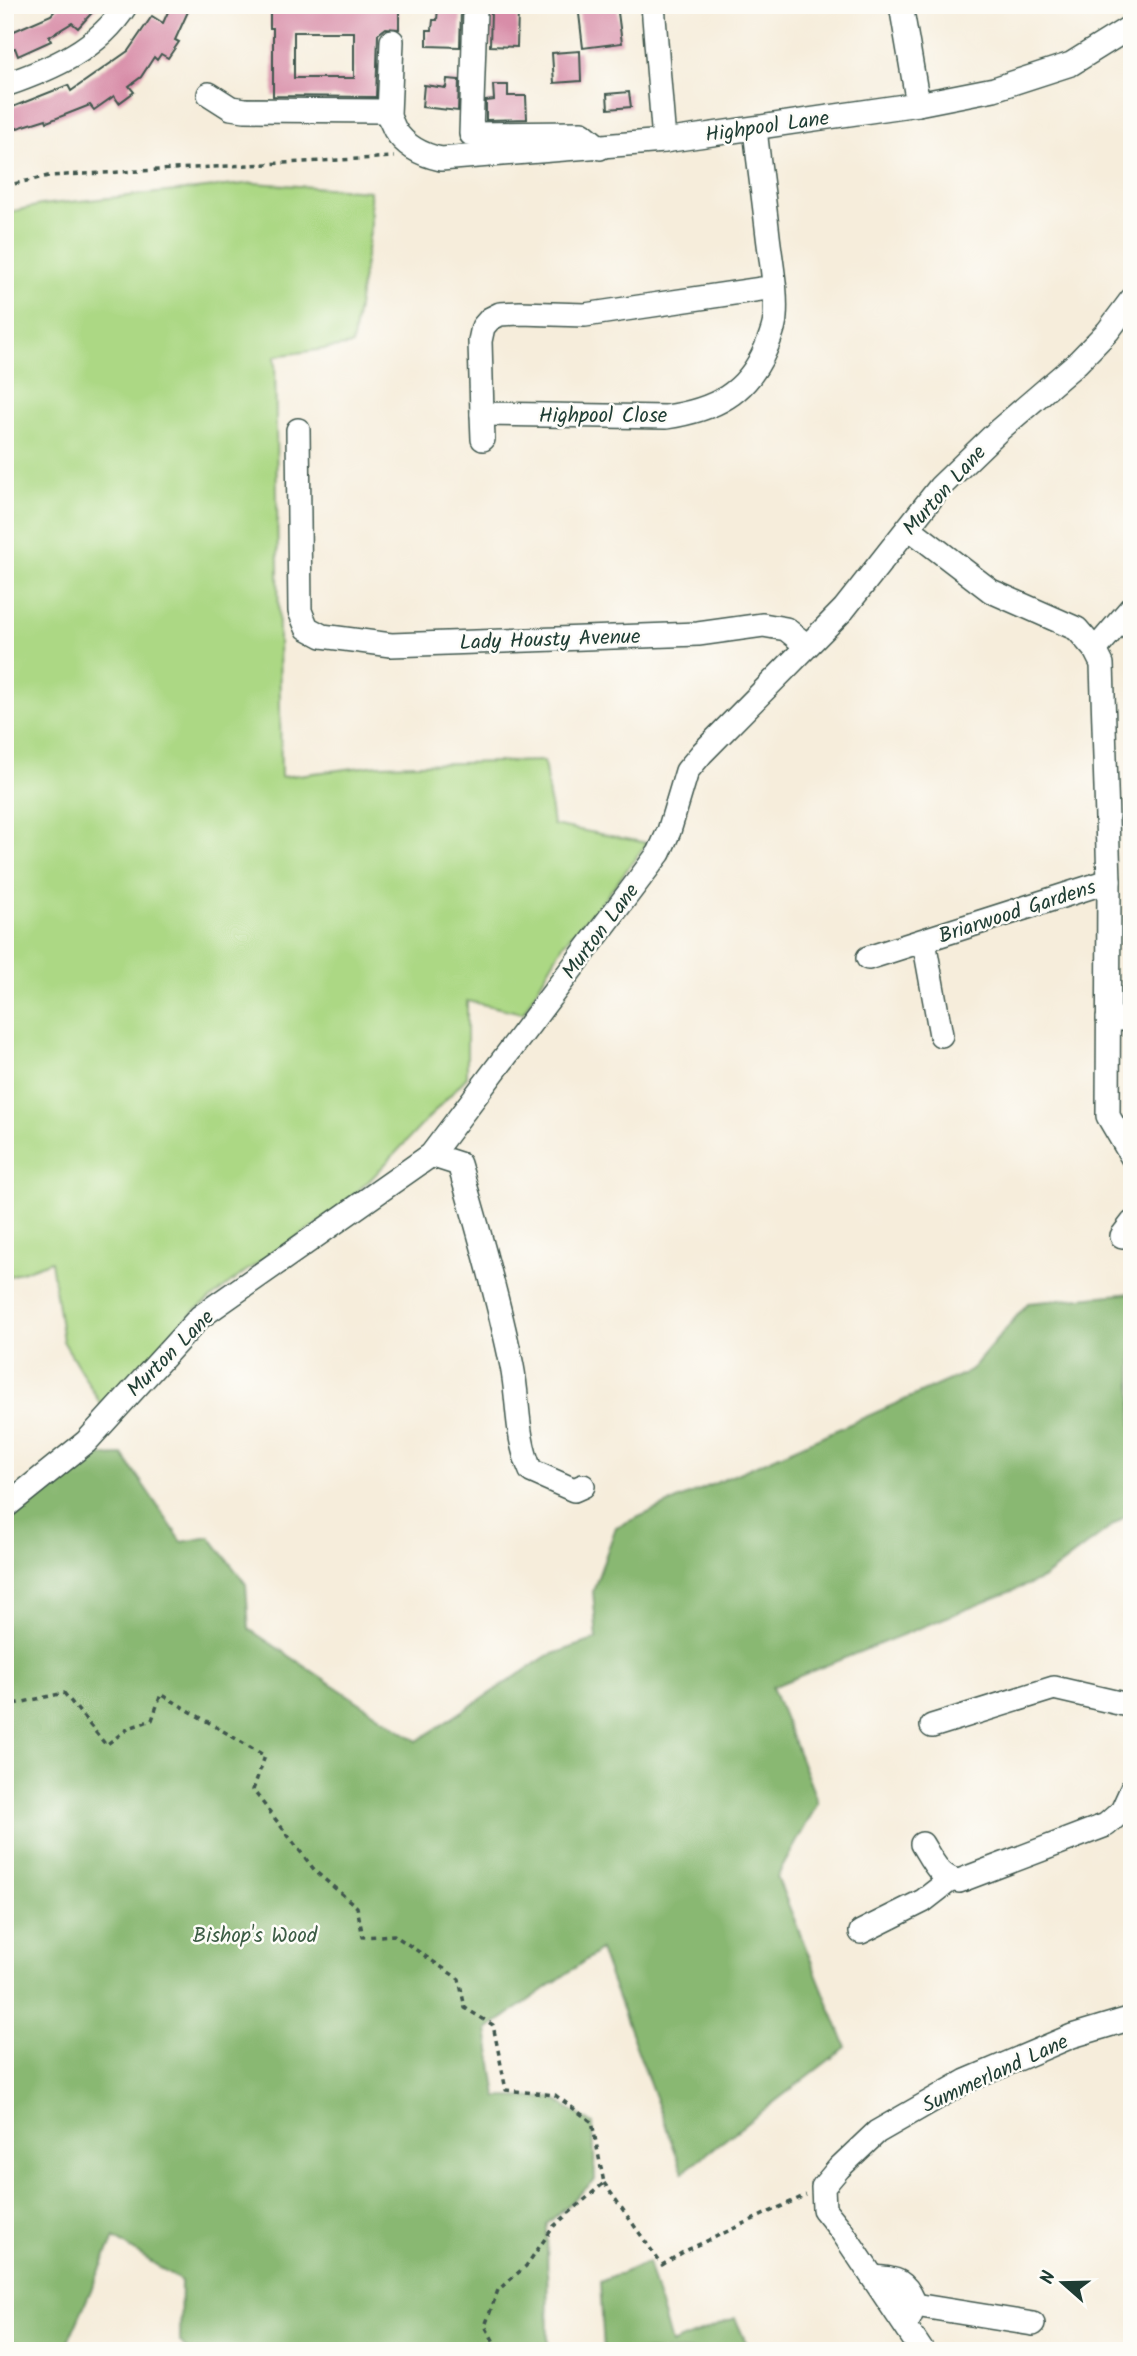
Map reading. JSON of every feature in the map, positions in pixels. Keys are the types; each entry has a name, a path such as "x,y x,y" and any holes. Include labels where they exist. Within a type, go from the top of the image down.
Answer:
{"street":[{"path":"5,85 39,73 82,50 113,21 125,5"},
{"path":"653,5 664,141"},
{"path":"901,5 918,104"},
{"path":"470,157 475,11"},
{"name":"Highpool Lane","path":"424,155 441,159 600,148 755,129 918,104 994,89 1071,64 1132,26"},
{"path":"392,41 392,123"},
{"path":"209,94 222,104 238,109 383,111 409,146 424,155"},
{"name":"Highpool Close","path":"482,414 666,417 708,407 727,398 745,384 759,366 775,318 774,287 755,129"},
{"path":"471,134 582,133 600,148"},
{"path":"483,439 480,341 483,327 490,319 500,314 520,313 585,315 774,287"},
{"name":"Murton Lane","path":"5,1507 86,1442 200,1317 431,1155 659,853 669,831 687,771 702,752 844,609 940,487 999,429 1077,363 1108,331 1132,299"},
{"name":"Lady Housty Avenue","path":"298,429 300,611 307,628 322,636 391,645 698,634 763,625 786,629 807,646"},
{"path":"909,528 991,591 1077,629 1095,650 1102,664 1109,881 1108,1116 1132,1157"},
{"path":"1095,650 1132,607"},
{"name":"Briarwood Gardens","path":"868,958 1109,881"},
{"name":"Briarwood Gardens","path":"924,942 941,1035"},
{"path":"1108,1019 1132,1019"},
{"path":"431,1155 459,1164 481,1237 512,1367 523,1455 531,1471 575,1490 583,1486"},
{"path":"932,1726 1054,1688 1132,1706"},
{"path":"922,1844 942,1874 950,1880 959,1881 1106,1825 1122,1811 1132,1789"},
{"path":"860,1932 923,1901 950,1880"},
{"name":"Summerland Lane","path":"823,2187 877,2132 966,2081 1072,2036 1132,2018"},
{"path":"823,2187 824,2209 922,2351"},
{"path":"873,2277 896,2279 909,2289 915,2305 905,2328"},
{"path":"915,2305 1033,2324"}],"path":[{"path":"5,186 48,176 424,155"},
{"path":"5,1706 64,1693 106,1745 129,1728 152,1720 161,1694 265,1756 253,1790 316,1872 357,1907 363,1937 394,1935 459,1979 465,2008 493,2025 506,2090 555,2095 592,2122 604,2183 662,2265 685,2251 823,2187"},
{"path":"499,2351 485,2326 498,2290 526,2266 554,2226 604,2183"}],"green space":[{"path":"254,183 370,191 371,225 352,345 275,356 281,777 379,765 544,761 553,825 647,843 603,901 564,943 523,1013 467,1001 467,1077 372,1178 333,1214 246,1271 192,1313 103,1408 63,1341 51,1261 5,1278 5,213 41,205"},
{"name":"Bishop's Wood","path":"1132,1293 1132,1511 1042,1579 772,1687 818,1803 777,1877 846,2047 683,2172 600,1950 487,2030 497,2097 553,2098 593,2124 595,2180 547,2224 548,2351 188,2351 180,2341 181,2281 114,2238 64,2351 5,2351 5,1525 98,1456 123,1455 182,1542 210,1537 246,1584 249,1629 417,1741 547,1656 597,1639 593,1591 616,1527 970,1371 1028,1303"},
{"path":"648,2262 671,2344 735,2318 750,2351 604,2351 600,2282"}],"building":[{"path":"60,5 99,5 78,28 72,23 49,37 51,41 18,56 15,48 5,51 5,35 51,15"},
{"path":"171,5 191,5 175,40 179,42 168,58 161,54 157,60 154,57 141,77 129,86 134,92 119,103 114,96 94,110 90,105 47,122 46,119 5,132 5,110 68,85 71,91 128,51 152,16 163,23"},
{"path":"270,5 399,5 399,29 386,28 378,34 376,97 273,96 273,28 270,28","holes":["294,32 354,32 354,78 294,78"]},
{"path":"578,5 617,5 622,43 583,48"},
{"path":"438,8 461,10 460,47 427,46 427,30 432,30 433,20 437,20"},
{"path":"491,10 518,11 517,47 490,46"},
{"path":"580,51 581,81 554,83 552,53"},
{"path":"447,79 459,80 458,111 422,107 424,85 446,88"},
{"path":"493,85 508,85 508,96 526,96 527,119 486,120 486,101 494,100"},
{"path":"629,92 631,107 608,109 607,94"}]}
